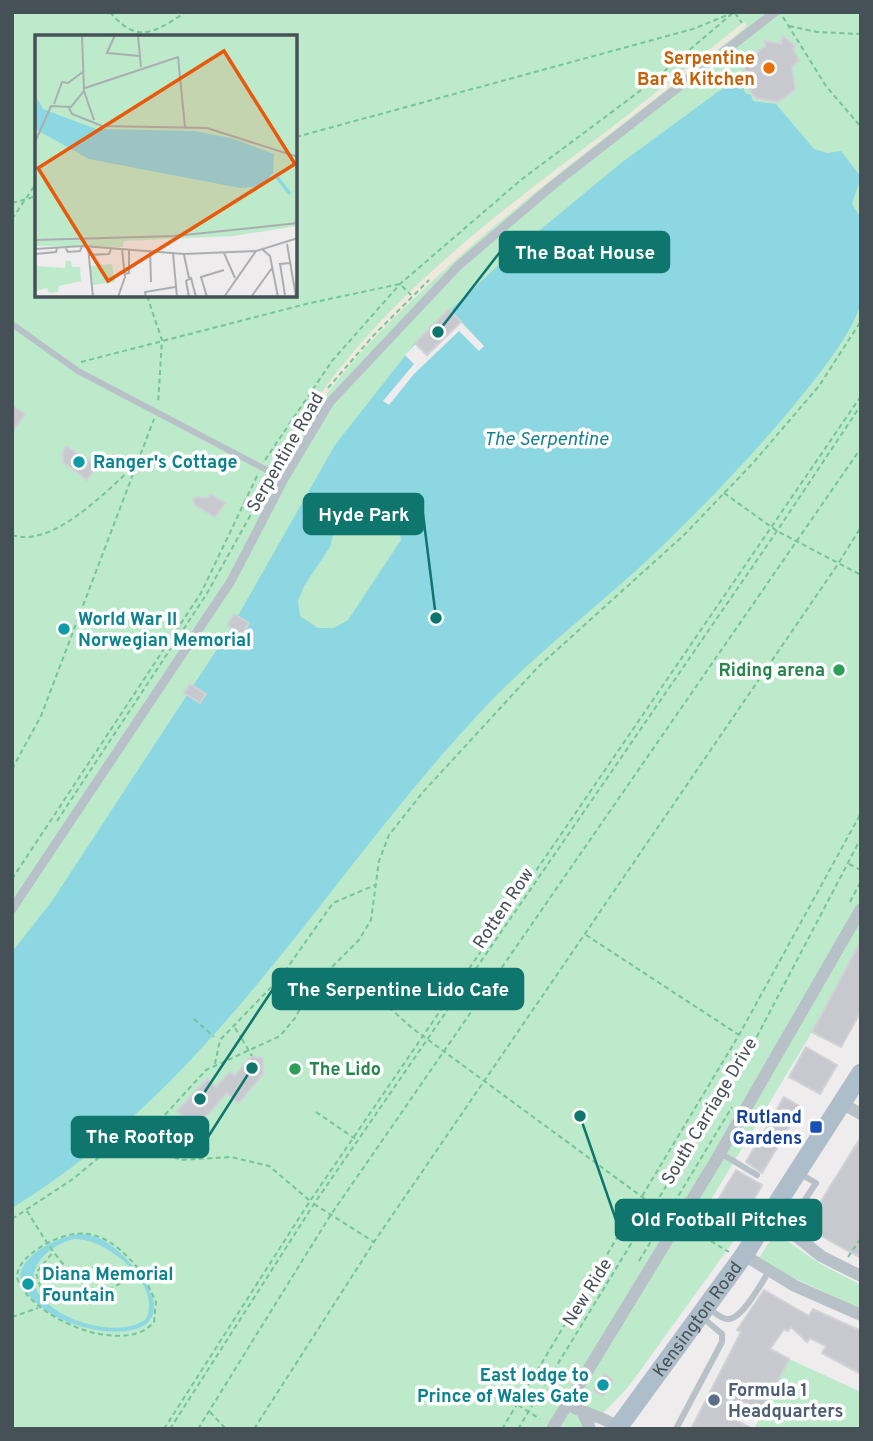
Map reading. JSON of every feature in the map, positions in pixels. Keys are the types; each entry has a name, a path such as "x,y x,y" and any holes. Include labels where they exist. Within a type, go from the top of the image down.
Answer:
{"main road":[{"name":"Kensington Road","path":"617,1428 704,1311 861,1073"}],"street":[{"name":"Serpentine Road","path":"12,909 231,581 284,479 330,402 419,304 458,266 553,185 777,12"},
{"name":"South Carriage Drive","path":"552,1429 720,1153 855,906"},
{"path":"841,1102 861,1114"},
{"path":"770,1214 821,1256 861,1276"},
{"path":"743,1249 769,1272 861,1315"},
{"path":"567,1404 583,1413 595,1413 617,1428"},
{"path":"583,1413 590,1429"}],"lane":[{"path":"12,324 68,365 284,479"},
{"path":"720,1153 757,1175"},
{"path":"788,1227 816,1183 797,1171"},
{"path":"725,1219 743,1249"},
{"path":"704,1311 734,1319 744,1310 769,1272"},
{"path":"676,1429 722,1342 722,1334 704,1311"}],"path":[{"path":"110,12 118,22 136,33 155,32 186,12"},
{"path":"734,12 745,24"},
{"path":"298,136 693,29 734,12"},
{"path":"12,880 201,593 261,466 308,393 358,328 400,284 522,178 648,85 734,12"},
{"path":"777,12 789,26 826,86 861,127"},
{"path":"789,26 817,32 860,35"},
{"path":"12,219 35,185"},
{"path":"12,203 35,196"},
{"path":"54,827 206,595 315,405 338,374 430,279"},
{"path":"400,284 419,304"},
{"path":"68,365 400,284"},
{"path":"12,769 41,716 157,411 162,340 148,298"},
{"path":"12,1219 73,1179 139,1124 162,1118 215,1065 233,1060 280,1036 295,1018 312,987 359,940 371,920 380,860 389,835 501,704 582,626 684,535 724,492 819,386 861,321"},
{"path":"163,1429 310,1200 861,396"},
{"name":"Rotten Row","path":"170,1429 314,1204 861,405"},
{"name":"Rotten Row","path":"198,1429 330,1216 861,448"},
{"path":"12,535 34,536 52,531 101,496 135,464"},
{"path":"724,492 772,528 861,575"},
{"path":"254,1429 374,1242 838,565 861,527"},
{"path":"502,1429 739,1035 861,813"},
{"name":"New Ride","path":"518,1429 753,1044 861,838"},
{"path":"849,863 861,870"},
{"path":"855,906 861,881"},
{"path":"215,1065 220,1040 280,978 333,903 375,885"},
{"path":"586,934 739,1035"},
{"path":"378,984 390,1008 423,1036 664,1213"},
{"path":"194,1019 214,1037"},
{"path":"234,1027 252,1056"},
{"name":"South Carriage Drive","path":"640,1261 737,1098"},
{"path":"316,1112 358,1141"},
{"path":"127,1135 180,1160 231,1157 269,1166 330,1216 374,1242"},
{"path":"26,1210 52,1252 86,1284 101,1291 119,1287 142,1273"},
{"path":"683,1224 743,1249"},
{"path":"69,1234 93,1234 118,1248 142,1273 154,1294 157,1313 148,1329 136,1334 105,1334 75,1327 39,1308 23,1290 18,1271 25,1259 47,1244 69,1234"},
{"path":"851,1252 861,1238"},
{"path":"43,1295 36,1273 52,1252"},
{"path":"12,1317 39,1308"},
{"path":"517,1405 540,1419"},
{"path":"209,1411 226,1429"}],"green space":[{"path":"12,12 861,12 861,940 812,1032 700,1218 735,1239 632,1382 591,1429 12,1429"},
{"path":"775,1233 822,1265 861,1285 861,1309 757,1261"},
{"path":"789,1359 861,1392 861,1429 754,1429"}],"sand":[{"path":"744,22 747,26 707,59 502,219 463,253 376,336 332,388 307,425 301,423 332,379 366,338 442,262"}],"water":[{"name":"The Serpentine","path":"741,79 745,93 751,95 753,101 776,104 814,149 827,153 841,151 861,177 852,204 861,222 861,293 859,309 846,335 790,410 707,501 655,553 529,664 489,703 430,769 267,972 211,1037 151,1100 86,1157 12,1208 12,952 52,901 231,628 335,445 415,343 505,259 621,163 719,91","holes":["357,501 399,528 401,540 348,620 334,628 318,628 300,616 298,601 304,586 330,547 340,508"]},
{"name":"Diana Memorial Fountain","path":"70,1236 94,1236 121,1253 152,1296 152,1317 137,1329 112,1332 82,1327 54,1315 31,1298 20,1275 28,1259 43,1247","holes":["70,1240 87,1240 115,1254 139,1278 149,1306 146,1319 130,1326 87,1324 66,1316 48,1304 37,1290 34,1274 45,1254"]}],"pier":[{"path":"449,309 484,346 479,351 459,331 414,374 389,405 383,401 414,364 405,355"}],"building":[{"name":"Serpentine Bar & Kitchen","path":"783,36 795,46 793,49 799,61 792,66 795,90 777,102 756,98 743,81 746,60 765,47 765,41 781,44"},
{"path":"449,309 461,322 427,355 415,343"},
{"path":"12,405 25,414 12,432"},
{"name":"Ranger's Cottage","path":"66,446 97,466 87,480 63,462"},
{"path":"210,494 225,503 215,517 195,505 193,500 196,497 208,498"},
{"path":"234,614 249,623 242,635 227,625"},
{"path":"190,684 206,694 200,703 184,693"},
{"path":"861,941 861,1011 841,1047 812,1032"},
{"path":"806,1047 837,1065 820,1094 789,1077"},
{"path":"252,1056 263,1058 263,1074 239,1103 227,1093 182,1143 172,1134 186,1119 177,1111 207,1079 216,1087 230,1072 234,1076"},
{"path":"784,1097 801,1107 762,1173 746,1162"},
{"path":"861,1137 861,1258 805,1227"},
{"path":"736,1170 762,1185 742,1220 715,1205"},
{"path":"764,1290 809,1316 813,1309 861,1331 861,1374 822,1353 826,1346 810,1338 807,1342 791,1327 788,1331 784,1329 770,1349 789,1359 762,1412 743,1402 735,1420 753,1429 691,1429 741,1332 737,1330"},
{"name":"East lodge to Prince of Wales Gate","path":"604,1374 613,1380 603,1396 594,1391"}],"place":[{"name":"Serpentine Bar & Kitchen","path":"769,68"},
{"name":"The Boat House","path":"438,332"},
{"name":"Ranger's Cottage","path":"79,462"},
{"name":"Hyde Park","path":"436,618"},
{"name":"World War II Norwegian Memorial","path":"64,629"},
{"name":"Riding arena","path":"839,670"},
{"name":"The Rooftop","path":"252,1068"},
{"name":"The Lido","path":"295,1069"},
{"name":"The Serpentine Lido Cafe","path":"200,1099"},
{"name":"Old Football Pitches","path":"580,1116"},
{"name":"Rutland Gardens","path":"816,1127"},
{"name":"Diana Memorial Fountain","path":"28,1284"},
{"name":"East lodge to Prince of Wales Gate","path":"603,1385"},
{"name":"Formula 1 Headquarters","path":"714,1400"}]}
